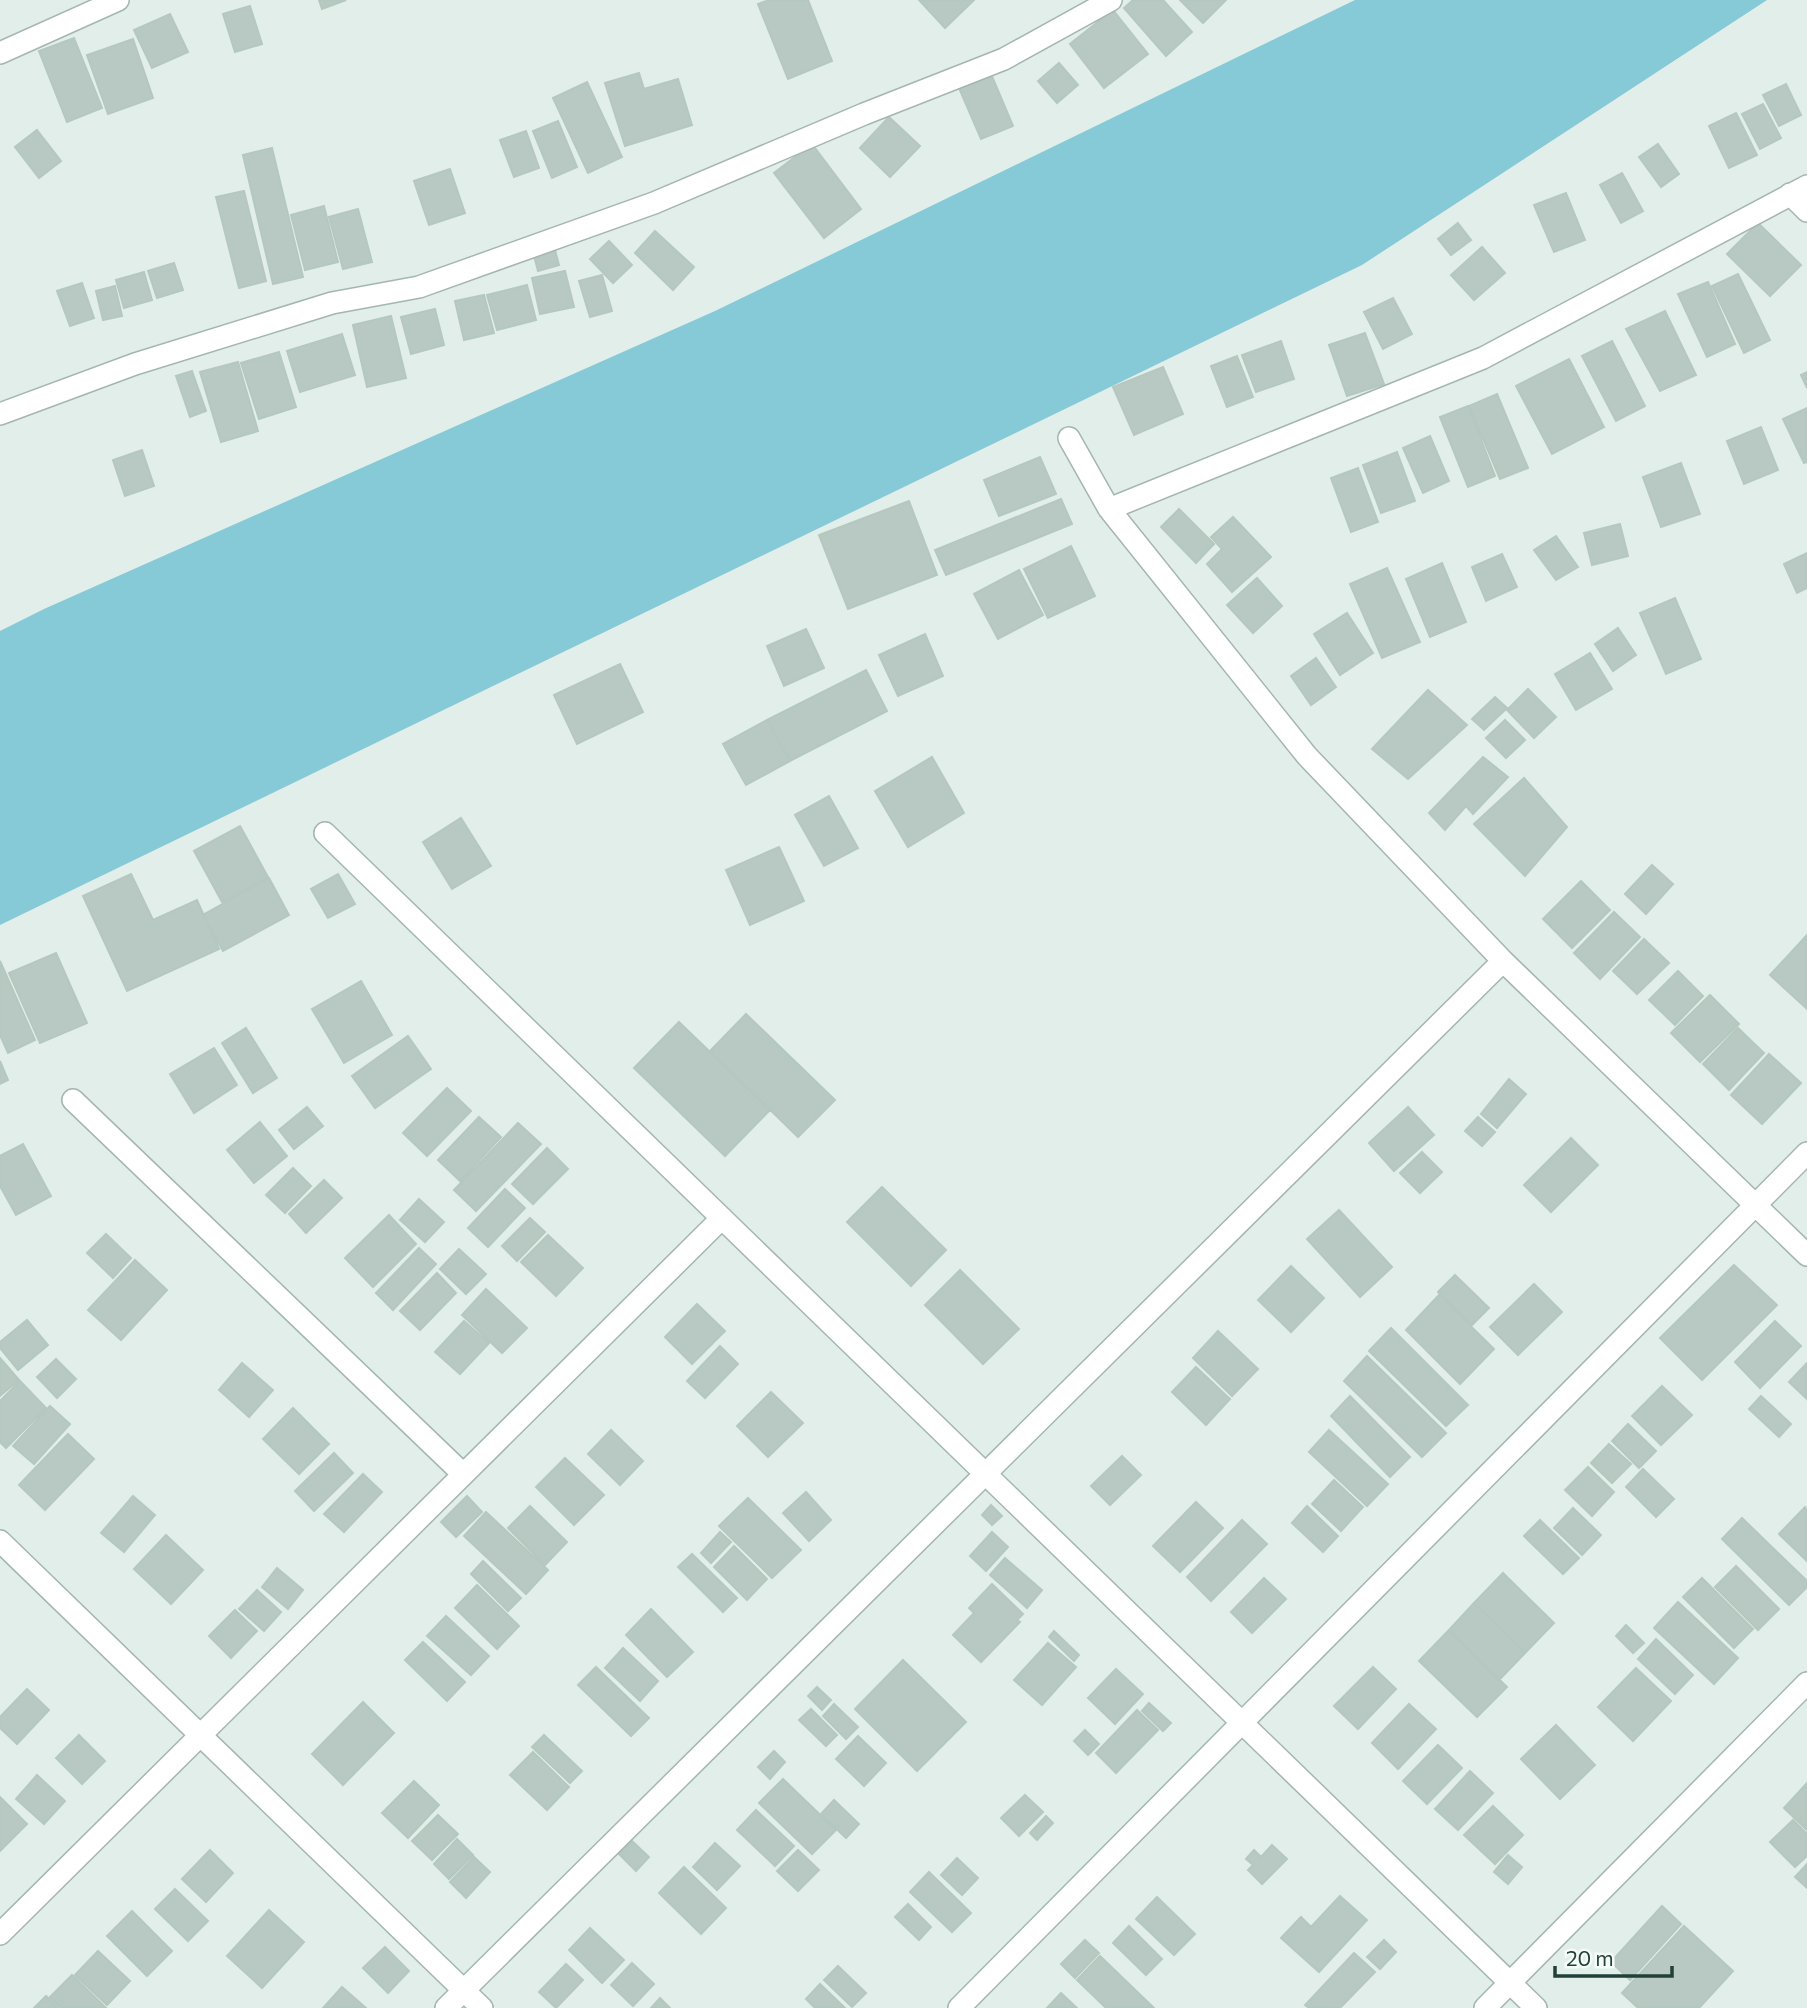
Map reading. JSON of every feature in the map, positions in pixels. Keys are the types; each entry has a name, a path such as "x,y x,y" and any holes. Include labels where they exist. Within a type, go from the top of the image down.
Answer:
{"street":[{"path":"0,52 118,0"},
{"path":"0,414 135,364 332,303 419,287 641,208 864,114 1004,59 1111,0"},
{"path":"1109,509 1483,358 1798,190 1807,211"},
{"path":"1069,438 1109,509 1307,756 1503,961 1807,1255"},
{"path":"325,833 1536,2008"},
{"path":"446,2008 1503,961"},
{"path":"73,1100 463,1474"},
{"path":"959,2008 1807,1153"},
{"path":"0,1934 722,1218"},
{"path":"0,1541 482,2008"},
{"path":"1485,2008 1807,1683"}],"water":[{"path":"1355,0 1767,0 1362,265 0,925 0,631 44,609 715,311"}],"building":[{"path":"319,0 346,0 322,9"},
{"path":"769,0 808,0 832,61 788,79 758,4"},
{"path":"919,0 974,0 945,28"},
{"path":"1133,0 1163,0 1192,32 1166,56 1124,8"},
{"path":"1180,0 1226,0 1203,23"},
{"path":"250,6 262,44 235,52 223,14"},
{"path":"1113,10 1148,54 1104,88 1070,44"},
{"path":"170,14 188,52 152,68 134,30"},
{"path":"74,38 102,108 67,122 39,51"},
{"path":"133,39 153,98 108,114 87,55"},
{"path":"1059,63 1078,85 1057,103 1038,81"},
{"path":"639,73 644,89 678,79 692,125 625,146 605,83"},
{"path":"991,74 1013,126 981,139 959,88"},
{"path":"587,82 622,157 588,173 553,98"},
{"path":"1786,84 1801,115 1779,126 1763,95"},
{"path":"1763,104 1781,138 1760,149 1742,114"},
{"path":"1736,113 1757,155 1729,168 1709,126"},
{"path":"889,117 920,146 890,177 860,148"},
{"path":"558,121 577,167 552,178 533,131"},
{"path":"37,130 61,161 39,178 15,147"},
{"path":"526,131 539,168 514,177 500,140"},
{"path":"812,144 861,209 824,238 774,173"},
{"path":"1658,144 1679,174 1661,187 1639,157"},
{"path":"272,148 303,277 273,284 243,155"},
{"path":"450,169 465,213 429,225 414,181"},
{"path":"1622,173 1643,211 1621,223 1600,185"},
{"path":"244,191 266,281 239,288 216,197"},
{"path":"1566,193 1585,240 1554,252 1534,205"},
{"path":"324,206 338,262 305,270 291,215"},
{"path":"358,209 372,262 343,269 329,217"},
{"path":"1458,223 1471,240 1451,255 1438,239"},
{"path":"1758,223 1801,265 1770,296 1727,254"},
{"path":"655,231 694,267 673,290 635,253"},
{"path":"609,241 632,265 613,283 590,259"},
{"path":"1482,247 1505,273 1474,300 1451,275"},
{"path":"555,250 559,265 538,271 534,256"},
{"path":"174,263 183,290 157,298 148,271"},
{"path":"565,271 574,307 540,314 532,278"},
{"path":"144,272 152,300 124,308 116,280"},
{"path":"1738,274 1770,340 1744,353 1712,286"},
{"path":"602,275 612,311 590,317 579,281"},
{"path":"1708,282 1735,344 1707,357 1678,294"},
{"path":"82,283 94,318 70,326 57,291"},
{"path":"527,285 536,320 497,330 487,295"},
{"path":"115,286 122,316 103,320 96,291"},
{"path":"484,295 494,333 464,340 455,301"},
{"path":"1393,298 1412,334 1383,349 1364,312"},
{"path":"435,309 444,345 411,354 401,317"},
{"path":"1665,311 1696,375 1660,391 1626,329"},
{"path":"391,316 406,378 367,387 353,325"},
{"path":"1365,333 1384,384 1347,396 1329,345"},
{"path":"342,334 355,375 300,392 287,351"},
{"path":"1281,341 1294,379 1256,392 1242,355"},
{"path":"1612,341 1645,406 1616,421 1582,356"},
{"path":"279,352 296,407 259,419 241,363"},
{"path":"1237,356 1253,397 1227,407 1211,366"},
{"path":"1569,359 1604,427 1552,454 1516,386"},
{"path":"238,362 258,431 221,442 200,372"},
{"path":"1163,367 1183,414 1134,435 1113,387"},
{"path":"192,371 206,411 190,417 176,376"},
{"path":"1807,372 1807,388 1801,375"},
{"path":"1497,394 1528,468 1500,479 1469,406"},
{"path":"1468,406 1495,476 1468,487 1440,417"},
{"path":"1807,408 1807,462 1804,463 1783,419"},
{"path":"1761,427 1778,470 1744,484 1727,441"},
{"path":"1430,436 1449,481 1423,493 1403,448"},
{"path":"142,450 154,486 125,496 113,460"},
{"path":"1397,452 1415,501 1381,513 1363,465"},
{"path":"1040,457 1056,494 999,516 984,480"},
{"path":"1681,463 1700,514 1661,527 1643,477"},
{"path":"1358,468 1378,522 1351,532 1331,478"},
{"path":"1061,499 1072,524 946,575 935,550"},
{"path":"909,501 937,575 848,609 819,535"},
{"path":"1179,509 1214,544 1196,563 1161,527"},
{"path":"1233,517 1271,557 1232,592 1207,564 1222,549 1211,537"},
{"path":"1620,524 1628,556 1592,565 1584,533"},
{"path":"1556,536 1578,567 1556,580 1534,550"},
{"path":"1071,546 1095,596 1048,618 1024,569"},
{"path":"1807,553 1807,588 1797,593 1784,564"},
{"path":"1502,554 1517,587 1486,601 1472,567"},
{"path":"1442,563 1466,622 1430,637 1406,579"},
{"path":"1387,568 1420,642 1382,658 1350,584"},
{"path":"1019,570 1043,615 998,639 974,594"},
{"path":"1257,578 1282,606 1253,633 1227,605"},
{"path":"1675,598 1701,659 1666,674 1640,613"},
{"path":"1347,613 1373,653 1340,675 1314,634"},
{"path":"1618,628 1636,655 1613,671 1595,644"},
{"path":"806,629 824,668 784,686 767,646"},
{"path":"925,634 943,676 898,696 879,655"},
{"path":"1590,653 1612,689 1576,710 1555,674"},
{"path":"1316,658 1336,687 1311,705 1291,676"},
{"path":"620,664 643,712 577,744 554,695"},
{"path":"866,670 887,711 790,761 767,720"},
{"path":"1528,689 1556,717 1534,738 1507,710"},
{"path":"1428,690 1467,725 1408,779 1372,749"},
{"path":"1495,697 1507,708 1484,730 1472,719"},
{"path":"767,720 790,761 746,785 723,744"},
{"path":"1505,720 1525,740 1506,758 1486,738"},
{"path":"932,757 964,813 908,847 875,791"},
{"path":"1483,757 1508,777 1473,814 1466,806 1445,830 1429,813"},
{"path":"1524,778 1567,827 1525,876 1474,824"},
{"path":"829,796 858,848 824,866 795,815"},
{"path":"461,818 491,866 452,889 423,842"},
{"path":"240,826 268,877 222,902 194,851"},
{"path":"779,847 804,901 750,925 726,870"},
{"path":"1652,865 1673,884 1646,914 1625,894"},
{"path":"131,874 153,920 197,900 219,949 127,991 83,896"},
{"path":"338,874 355,904 328,918 311,889"},
{"path":"269,878 289,915 223,951 203,915"},
{"path":"1581,881 1610,910 1572,948 1543,919"},
{"path":"1614,912 1640,937 1600,979 1574,953"},
{"path":"1807,935 1807,1009 1770,975"},
{"path":"1644,939 1669,963 1637,994 1613,971"},
{"path":"56,953 87,1023 40,1043 9,973"},
{"path":"0,961 35,1040 8,1053 0,1035"},
{"path":"1678,971 1703,996 1675,1025 1649,1000"},
{"path":"361,981 392,1035 344,1063 312,1009"},
{"path":"1710,995 1739,1024 1700,1062 1671,1033"},
{"path":"746,1014 835,1100 798,1137 710,1051"},
{"path":"679,1022 770,1110 725,1156 634,1068"},
{"path":"246,1028 277,1078 253,1093 222,1043"},
{"path":"1738,1028 1764,1053 1729,1090 1703,1064"},
{"path":"408,1036 431,1069 375,1108 352,1076"},
{"path":"214,1048 237,1085 194,1113 170,1074"},
{"path":"1769,1054 1801,1083 1762,1124 1731,1095"},
{"path":"0,1061 8,1080 0,1084"},
{"path":"1509,1079 1526,1094 1497,1128 1481,1114"},
{"path":"447,1088 471,1111 427,1156 403,1133"},
{"path":"307,1107 323,1126 294,1149 279,1130"},
{"path":"1408,1107 1434,1135 1394,1171 1369,1143"},
{"path":"479,1117 501,1137 460,1181 438,1160"},
{"path":"1478,1117 1495,1132 1482,1146 1465,1131"},
{"path":"260,1122 287,1156 254,1183 227,1150"},
{"path":"518,1123 541,1144 476,1211 454,1190"},
{"path":"1571,1138 1598,1165 1551,1212 1524,1185"},
{"path":"23,1144 51,1196 16,1215 0,1186 0,1156"},
{"path":"547,1148 568,1169 533,1204 512,1184"},
{"path":"1422,1152 1442,1172 1420,1193 1400,1173"},
{"path":"293,1168 311,1186 285,1213 266,1195"},
{"path":"324,1180 342,1198 306,1233 289,1214"},
{"path":"882,1187 946,1250 911,1286 847,1222"},
{"path":"505,1189 525,1208 488,1247 468,1228"},
{"path":"419,1199 444,1222 425,1242 400,1220"},
{"path":"1339,1210 1392,1267 1360,1297 1307,1239"},
{"path":"389,1215 416,1244 373,1287 345,1258"},
{"path":"530,1218 545,1232 517,1261 502,1246"},
{"path":"106,1234 131,1258 113,1278 87,1253"},
{"path":"548,1235 583,1268 556,1296 521,1262"},
{"path":"419,1248 436,1264 393,1310 376,1293"},
{"path":"459,1249 486,1274 466,1294 440,1269"},
{"path":"135,1260 167,1290 121,1340 88,1310"},
{"path":"1734,1265 1777,1305 1702,1380 1660,1338"},
{"path":"1291,1266 1324,1298 1291,1332 1258,1300"},
{"path":"960,1270 1019,1329 983,1364 925,1305"},
{"path":"437,1273 456,1293 420,1330 400,1311"},
{"path":"1455,1275 1489,1308 1472,1325 1438,1292"},
{"path":"1534,1284 1562,1312 1518,1355 1490,1327"},
{"path":"486,1289 527,1328 502,1353 462,1315"},
{"path":"1439,1295 1494,1349 1460,1384 1406,1330"},
{"path":"697,1304 725,1331 692,1364 665,1337"},
{"path":"27,1320 48,1345 18,1370 0,1348 0,1342"},
{"path":"464,1321 489,1343 460,1374 435,1352"},
{"path":"1775,1321 1801,1346 1760,1388 1735,1362"},
{"path":"1391,1328 1468,1405 1446,1426 1369,1351"},
{"path":"1218,1331 1258,1369 1232,1396 1193,1358"},
{"path":"720,1346 738,1364 705,1398 687,1381"},
{"path":"1367,1356 1446,1433 1422,1457 1344,1381"},
{"path":"0,1358 19,1380 0,1396"},
{"path":"56,1359 76,1379 57,1398 37,1377"},
{"path":"242,1363 273,1390 249,1417 219,1390"},
{"path":"1807,1363 1807,1399 1789,1382"},
{"path":"1196,1367 1230,1399 1206,1425 1172,1392"},
{"path":"20,1381 46,1408 6,1448 0,1442 0,1401"},
{"path":"1662,1386 1692,1415 1661,1445 1632,1416"},
{"path":"771,1392 803,1423 768,1457 737,1426"},
{"path":"1350,1396 1410,1457 1390,1477 1331,1416"},
{"path":"1761,1396 1791,1424 1779,1437 1749,1409"},
{"path":"50,1406 70,1424 34,1464 13,1446"},
{"path":"293,1408 329,1444 299,1474 263,1439"},
{"path":"1628,1424 1656,1451 1639,1468 1612,1441"},
{"path":"611,1430 643,1461 620,1485 588,1454"},
{"path":"1329,1430 1388,1484 1367,1506 1309,1452"},
{"path":"68,1434 94,1459 45,1510 19,1485"},
{"path":"1609,1444 1631,1464 1612,1483 1591,1463"},
{"path":"334,1453 353,1473 314,1511 295,1491"},
{"path":"1122,1456 1141,1475 1110,1505 1091,1486"},
{"path":"565,1458 604,1495 574,1525 536,1487"},
{"path":"1588,1467 1614,1492 1592,1516 1565,1490"},
{"path":"1643,1469 1674,1499 1656,1517 1626,1487"},
{"path":"363,1474 382,1492 344,1532 324,1514"},
{"path":"1334,1480 1363,1507 1341,1531 1312,1504"},
{"path":"806,1492 831,1520 809,1541 783,1513"},
{"path":"133,1496 155,1515 124,1552 101,1533"},
{"path":"467,1496 482,1512 456,1537 441,1522"},
{"path":"748,1498 801,1550 772,1578 719,1526"},
{"path":"1196,1502 1223,1528 1180,1572 1153,1546"},
{"path":"991,1505 1002,1516 992,1525 982,1515"},
{"path":"530,1506 567,1542 545,1565 508,1528"},
{"path":"1307,1506 1338,1536 1323,1552 1292,1523"},
{"path":"1805,1507 1807,1510 1807,1561 1779,1534"},
{"path":"1573,1508 1601,1535 1582,1555 1554,1528"},
{"path":"486,1512 548,1570 526,1594 464,1536"},
{"path":"1742,1518 1807,1581 1807,1587 1789,1605 1722,1539"},
{"path":"1242,1520 1267,1544 1211,1601 1187,1577"},
{"path":"1540,1520 1579,1558 1563,1574 1524,1536"},
{"path":"720,1532 731,1542 711,1563 701,1553"},
{"path":"992,1532 1008,1547 986,1571 970,1556"},
{"path":"166,1535 203,1570 171,1604 134,1569"},
{"path":"734,1546 767,1579 747,1600 714,1567"},
{"path":"692,1554 737,1598 723,1612 678,1567"},
{"path":"1005,1558 1042,1590 1027,1608 990,1575"},
{"path":"483,1561 521,1598 508,1611 471,1574"},
{"path":"1736,1566 1779,1609 1758,1630 1715,1587"},
{"path":"277,1568 303,1590 288,1609 262,1587"},
{"path":"1503,1573 1554,1623 1525,1653 1474,1603"},
{"path":"1264,1578 1286,1599 1252,1633 1231,1612"},
{"path":"1702,1578 1753,1629 1734,1648 1683,1597"},
{"path":"992,1584 1023,1614 1017,1620 1020,1622 981,1662 953,1635 974,1613 969,1608"},
{"path":"477,1585 519,1626 497,1649 455,1608"},
{"path":"257,1590 281,1612 264,1631 239,1609"},
{"path":"1678,1602 1738,1658 1714,1684 1654,1628"},
{"path":"1474,1603 1525,1653 1499,1680 1449,1630"},
{"path":"651,1609 693,1652 667,1677 626,1635"},
{"path":"235,1610 257,1631 231,1658 209,1636"},
{"path":"446,1616 489,1656 471,1675 427,1636"},
{"path":"1626,1625 1644,1643 1633,1653 1616,1636"},
{"path":"1449,1630 1507,1687 1477,1717 1419,1661"},
{"path":"1054,1631 1079,1655 1074,1661 1049,1637"},
{"path":"1656,1639 1693,1675 1675,1694 1638,1659"},
{"path":"423,1642 465,1682 447,1701 405,1660"},
{"path":"1048,1643 1076,1667 1042,1705 1014,1680"},
{"path":"623,1648 658,1681 640,1701 605,1668"},
{"path":"903,1660 966,1722 917,1771 855,1709"},
{"path":"596,1667 649,1718 631,1736 578,1685"},
{"path":"1373,1667 1396,1689 1358,1729 1334,1706"},
{"path":"1636,1668 1671,1701 1633,1741 1598,1707"},
{"path":"1116,1669 1143,1694 1115,1724 1088,1698"},
{"path":"817,1687 831,1700 822,1710 808,1696"},
{"path":"27,1689 49,1710 17,1744 0,1728 0,1717"},
{"path":"363,1702 394,1733 343,1785 312,1754"},
{"path":"1149,1703 1171,1723 1163,1731 1142,1711"},
{"path":"834,1704 858,1727 846,1739 823,1716"},
{"path":"1409,1704 1436,1729 1398,1769 1372,1743"},
{"path":"811,1709 837,1735 826,1746 799,1720"},
{"path":"1137,1710 1158,1730 1116,1773 1096,1753"},
{"path":"1556,1725 1595,1765 1560,1799 1521,1759"},
{"path":"1085,1730 1099,1744 1088,1755 1074,1741"},
{"path":"79,1735 105,1761 82,1784 56,1758"},
{"path":"544,1735 582,1771 570,1783 532,1747"},
{"path":"858,1736 886,1763 864,1786 836,1759"},
{"path":"1438,1745 1462,1768 1427,1804 1403,1781"},
{"path":"774,1751 785,1762 770,1779 758,1767"},
{"path":"533,1752 569,1787 547,1810 510,1775"},
{"path":"1470,1771 1493,1793 1458,1830 1435,1809"},
{"path":"37,1775 65,1801 44,1824 16,1799"},
{"path":"783,1779 836,1830 812,1854 759,1803"},
{"path":"414,1781 439,1805 408,1838 382,1813"},
{"path":"1807,1783 1807,1830 1784,1808"},
{"path":"1025,1795 1043,1812 1019,1836 1001,1818"},
{"path":"0,1797 27,1824 0,1851"},
{"path":"834,1800 859,1824 846,1838 821,1814"},
{"path":"1493,1806 1523,1835 1495,1864 1464,1835"},
{"path":"756,1810 794,1846 775,1866 737,1830"},
{"path":"438,1815 458,1834 432,1860 412,1841"},
{"path":"1046,1816 1053,1823 1037,1840 1030,1833"},
{"path":"1793,1820 1807,1834 1807,1856 1795,1867 1770,1842"},
{"path":"457,1839 473,1855 449,1879 434,1864"},
{"path":"632,1841 649,1857 636,1871 619,1854"},
{"path":"715,1843 740,1866 717,1890 693,1867"},
{"path":"1272,1845 1287,1859 1262,1884 1248,1870 1253,1865 1246,1859 1254,1850 1261,1857"},
{"path":"210,1850 233,1873 206,1902 182,1879"},
{"path":"798,1850 819,1870 798,1891 777,1871"},
{"path":"1508,1855 1522,1867 1508,1884 1494,1872"},
{"path":"474,1857 490,1872 466,1898 450,1882"},
{"path":"957,1858 978,1878 962,1895 941,1875"},
{"path":"1807,1864 1807,1888 1795,1877"},
{"path":"684,1867 726,1908 701,1934 659,1893"},
{"path":"929,1872 971,1913 952,1932 910,1892"},
{"path":"175,1889 208,1921 188,1941 155,1909"},
{"path":"1340,1896 1367,1920 1319,1972 1281,1938 1301,1917 1311,1927"},
{"path":"1157,1897 1195,1934 1174,1955 1136,1919"},
{"path":"908,1904 931,1927 919,1940 895,1917"},
{"path":"1662,1906 1681,1924 1630,1980 1611,1962"},
{"path":"269,1910 304,1942 262,1988 227,1956"},
{"path":"132,1911 172,1951 147,1976 107,1936"},
{"path":"1129,1926 1162,1959 1146,1975 1113,1943"},
{"path":"1684,1926 1733,1971 1699,2008 1638,2008 1622,1993"},
{"path":"590,1928 624,1960 602,1983 569,1950"},
{"path":"1085,1940 1099,1953 1075,1978 1061,1964"},
{"path":"1384,1940 1396,1952 1380,1969 1367,1957"},
{"path":"385,1947 409,1971 388,1993 363,1968"},
{"path":"98,1951 130,1981 107,2005 75,1975"},
{"path":"1354,1953 1375,1972 1340,2008 1309,2008 1305,2005"},
{"path":"1100,1956 1154,2008 1106,2008 1077,1980"},
{"path":"632,1963 654,1984 633,2006 611,1985"},
{"path":"566,1964 583,1980 556,2008 539,1992"},
{"path":"838,1966 866,1993 852,2007 824,1980"},
{"path":"72,1975 106,2008 61,2008 50,1997"},
{"path":"820,1984 845,2008 815,2008 806,1999"},
{"path":"342,1987 366,2008 323,2008"},
{"path":"1061,1993 1077,2008 1047,2008"},
{"path":"46,1996 58,2008 34,2008"},
{"path":"660,1998 670,2008 651,2008"}]}
